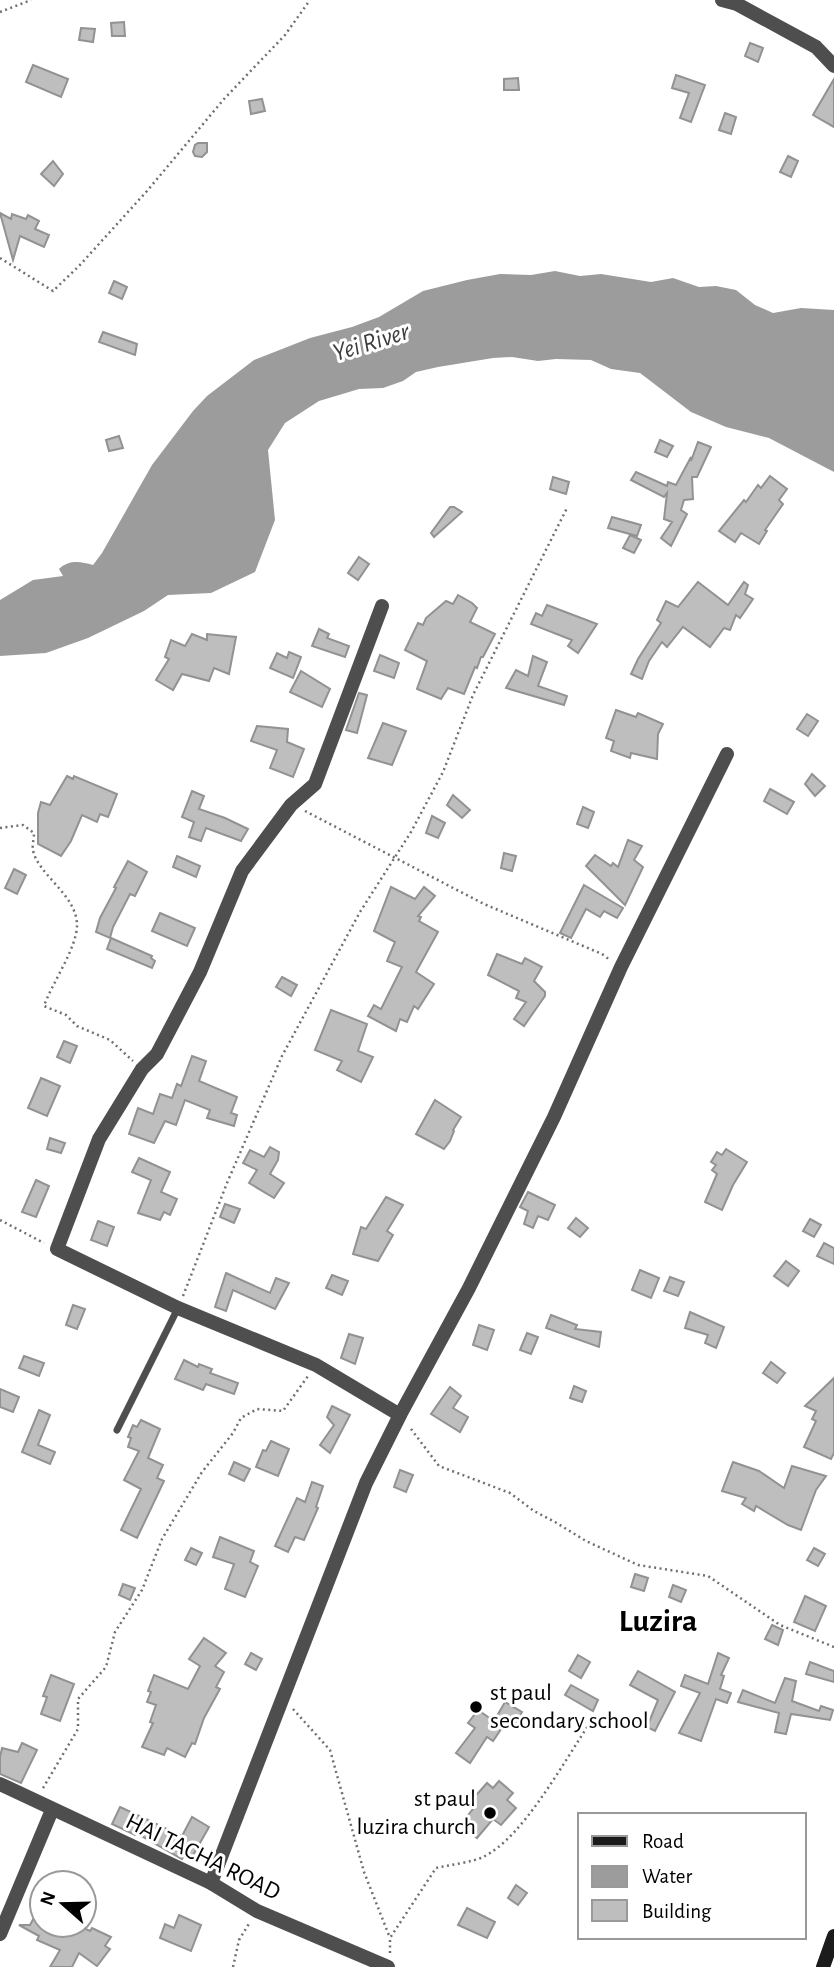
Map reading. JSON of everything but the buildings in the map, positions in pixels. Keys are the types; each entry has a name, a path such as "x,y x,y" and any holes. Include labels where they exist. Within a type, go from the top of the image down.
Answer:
{"street":[{"path":"733,1 816,47 834,66"},
{"path":"382,606 315,784 291,805 242,871 200,972 157,1054 142,1069 99,1139 57,1249 178,1308 316,1365 400,1415"},
{"path":"211,1883 366,1483 481,1264 554,1116 621,968 727,754"},
{"name":"HAI TACHA ROAD","path":"0,1784 211,1883 257,1911 389,1962"},
{"path":"0,1934 52,1810"},
{"path":"823,1967 834,1936"}],"lane":[{"path":"117,1430 178,1308"}],"path":[{"path":"0,12 31,0"},
{"path":"0,258 53,291 147,191 224,99 285,35 310,0"},
{"path":"178,1308 227,1183 282,1056 360,912 411,832 443,772 472,695 567,508"},
{"path":"291,805 484,904 602,954 621,968"},
{"path":"0,828 23,825 34,833 33,851 48,875 66,895 76,919 77,927 65,963 44,1006 66,1015 77,1026 110,1040 142,1069"},
{"path":"0,1220 57,1249"},
{"path":"35,1800 78,1729 78,1699 106,1667 115,1632 142,1590 162,1538 202,1472 233,1433 241,1418 257,1409 284,1411 316,1365"},
{"path":"400,1415 439,1466 510,1493 534,1511 586,1541 638,1565 708,1576 780,1625 834,1647"},
{"path":"282,1697 330,1750 364,1872 390,1938 389,1962"},
{"path":"390,1938 436,1868 480,1859 501,1847 519,1829 590,1723"},
{"path":"233,1967 239,1940 257,1911"}],"water":[{"name":"Yei River","path":"555,271 580,276 601,274 651,282 673,278 699,287 716,286 736,290 755,305 773,313 801,308 834,310 834,472 769,438 726,427 691,412 640,373 611,369 591,360 538,361 512,357 438,367 416,372 403,381 383,388 359,389 319,401 285,423 268,450 275,520 255,572 211,593 168,595 144,611 88,638 46,653 0,656 0,600 33,580 63,576 59,569 67,564 80,562 93,565 152,465 193,411 207,396 254,360 310,338 379,317 423,291 500,274 531,275"}],"place":[{"name":"st paul secondary school","path":"476,1707"},
{"name":"st paul luzira church","path":"490,1813"}],"district":[{"name":"Luzira","path":"658,1621"}]}
